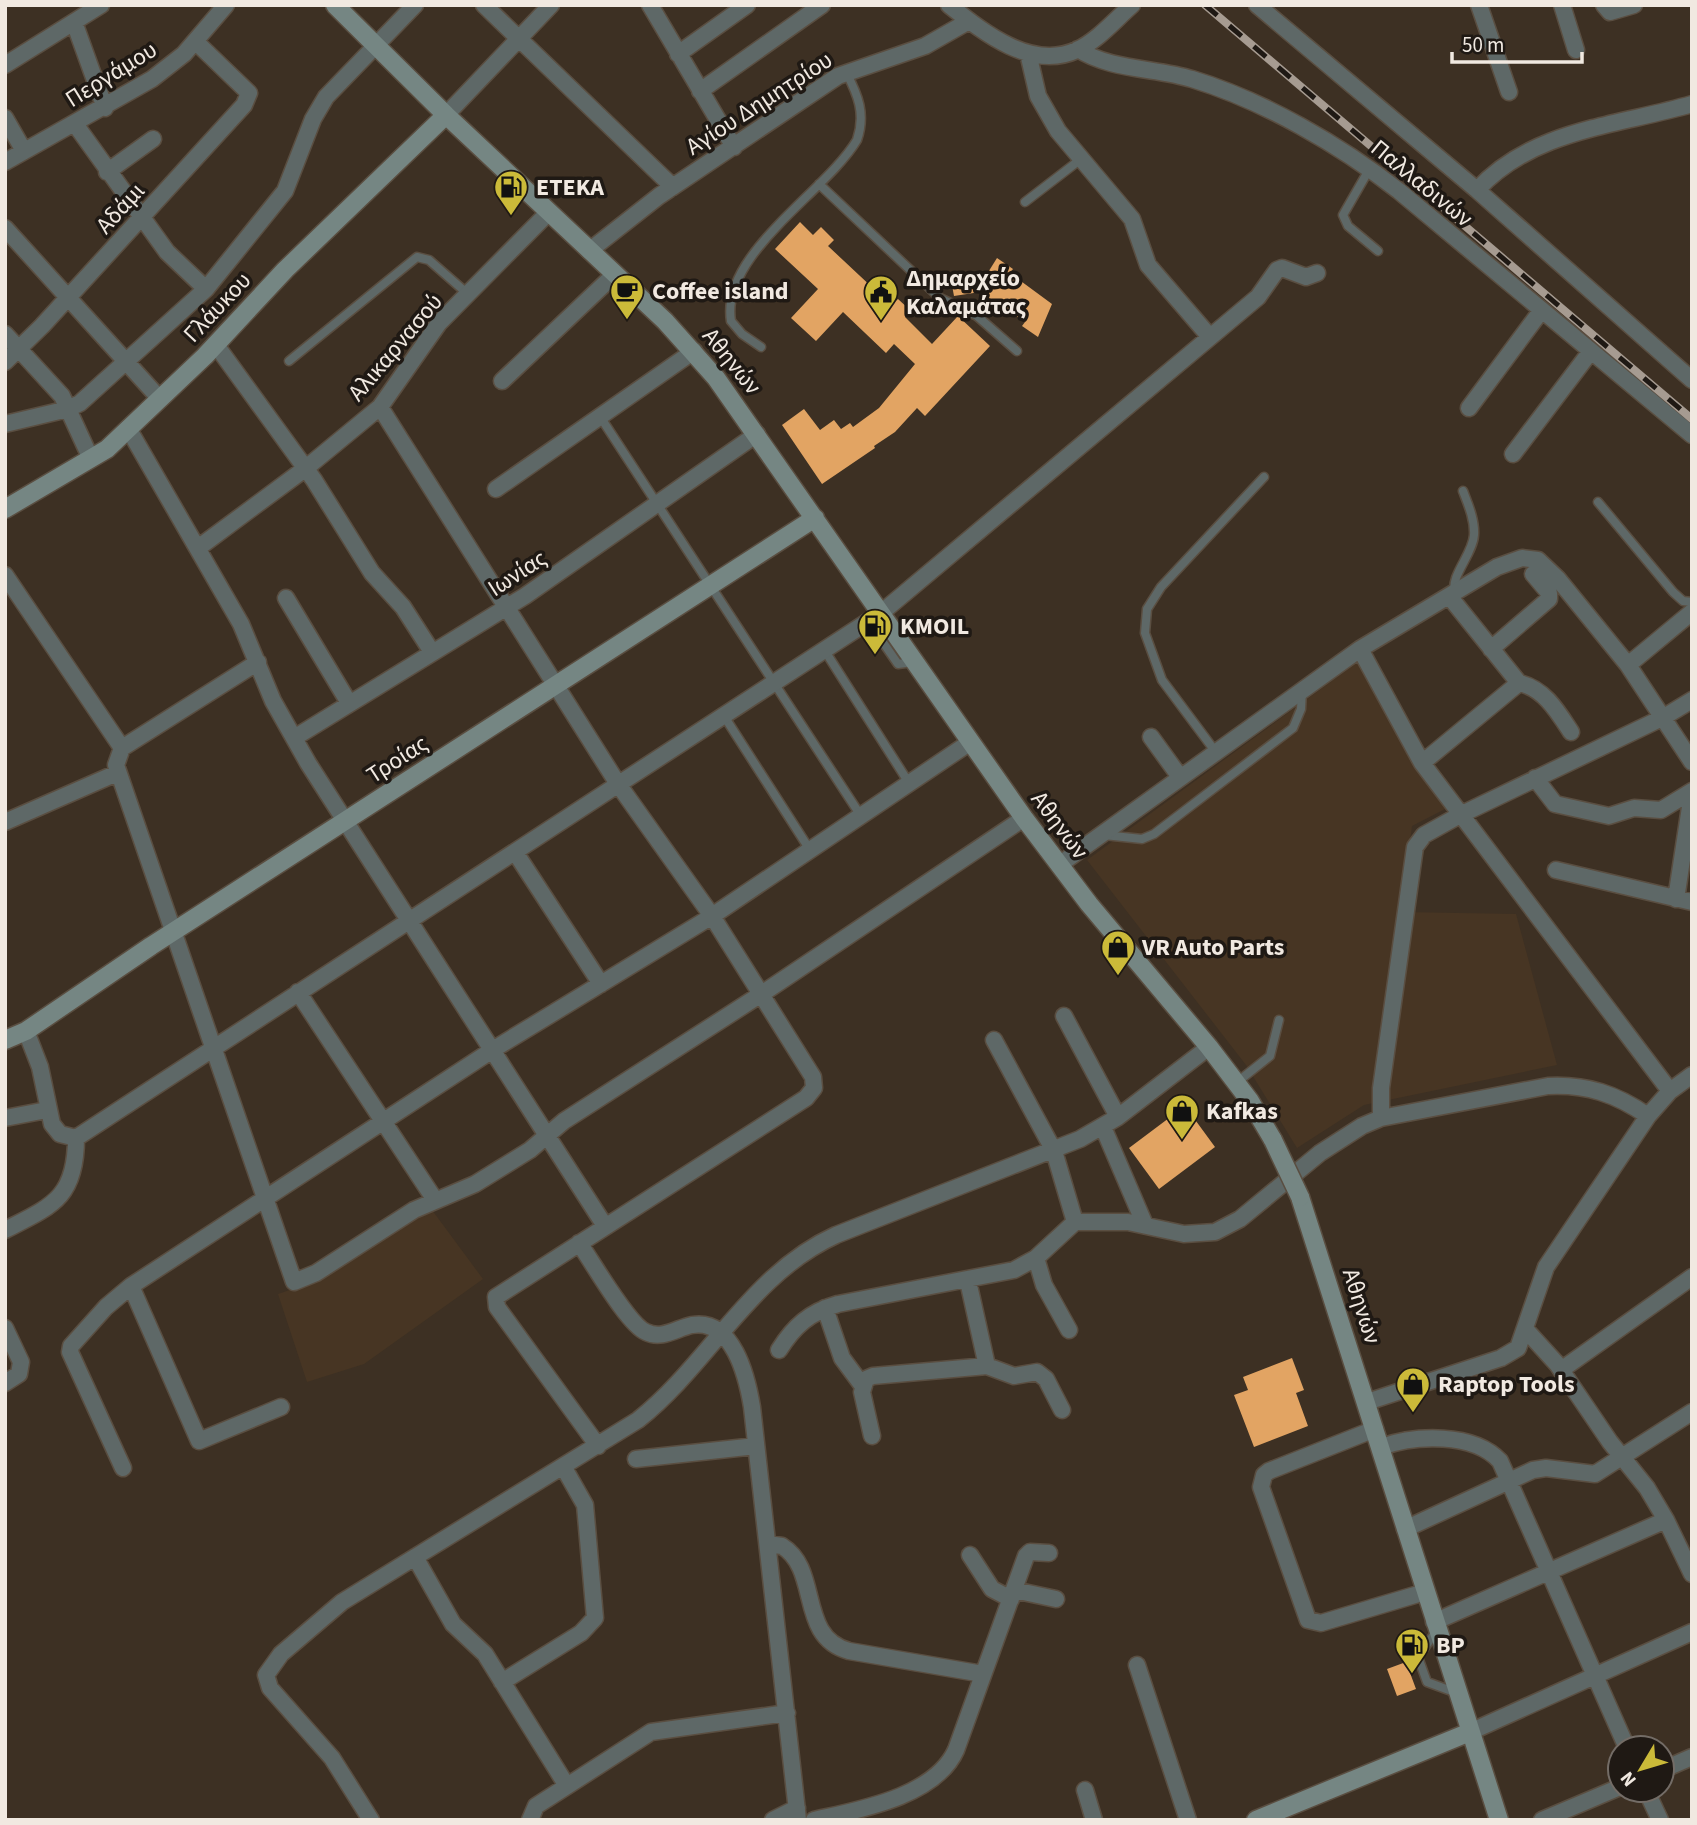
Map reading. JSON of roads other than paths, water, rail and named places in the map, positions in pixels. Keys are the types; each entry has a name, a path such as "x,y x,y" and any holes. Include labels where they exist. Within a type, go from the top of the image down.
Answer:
{"main road":[{"name":"Αθηνών","path":"335,5 446,115 694,351 757,434 969,743 1024,818 1059,865 1209,1047 1273,1140 1300,1197 1499,1820"},
{"name":"Γλάυκου","path":"5,509 91,460 160,400 216,345 285,270 446,115"},
{"name":"Τροίας","path":"5,1040 26,1031 172,932 815,518"},
{"path":"1256,1820 1470,1732"}],"street":[{"path":"5,65 102,5"},
{"name":"Περγάμου","path":"5,162 105,108 152,79 195,41 226,5"},
{"path":"5,424 68,409 83,400 206,289 285,191 313,119 326,97 415,5"},
{"path":"484,5 673,187"},
{"path":"446,115 551,5"},
{"path":"650,5 733,147"},
{"path":"678,54 747,5"},
{"path":"700,91 822,5"},
{"path":"949,5 969,21 1010,46 1028,53 1058,54 1078,49 1132,5"},
{"path":"1257,5 1477,190 1692,380"},
{"path":"1479,5 1509,92"},
{"path":"1562,5 1576,50"},
{"path":"1604,5 1610,12 1617,13 1634,5"},
{"name":"Αγίου Δημητρίου","path":"589,251 673,187 846,72 925,46 969,21"},
{"path":"74,22 105,108"},
{"name":"Αδάμι","path":"5,362 68,298 244,105 249,93 195,41"},
{"name":"Παλλαδινών","path":"1078,49 1098,58 1167,72 1216,88 1340,149 1370,169 1692,435"},
{"path":"1028,53 1031,76 1041,102 1058,131 1132,219 1148,265 1210,337"},
{"path":"1477,190 1506,163 1536,148 1617,121 1692,104"},
{"path":"5,118 24,151"},
{"path":"75,124 107,172 173,258 206,289"},
{"path":"107,172 153,139"},
{"name":"Αλικαρνασού","path":"198,548 306,468 380,407 431,333 548,213"},
{"path":"5,228 160,400"},
{"path":"5,1230 53,1203 65,1192 76,1138 825,650 884,618 1258,296 1277,270 1282,268 1306,277 1317,274"},
{"path":"502,381 615,274"},
{"path":"1469,408 1541,310"},
{"path":"5,334 61,394 91,460"},
{"path":"216,345 306,468 372,573 403,607 432,652"},
{"path":"496,489 694,351"},
{"path":"1513,454 1591,351"},
{"path":"380,407 618,784 712,916 763,993 813,1077 814,1088 806,1098 496,1297 497,1307 598,1446"},
{"path":"128,428 198,548 258,662 294,738 605,1226"},
{"name":"Ιωνίας","path":"294,738 507,607 757,434"},
{"path":"1059,865 1360,649 1497,567 1522,558 1538,560 1553,573 1628,665 1692,762"},
{"path":"1491,649 1549,599 1549,593 1533,574"},
{"path":"5,575 122,748"},
{"path":"1452,594 1519,683 1530,685 1550,702 1572,732"},
{"path":"286,597 349,703"},
{"path":"1628,665 1692,612"},
{"path":"1360,649 1422,763 1670,1091"},
{"path":"258,662 122,748 116,762 117,773 294,1282 316,1273 414,1210 475,1184 547,1136 564,1121 763,993 1024,818"},
{"path":"1422,763 1519,683"},
{"path":"1381,1118 1381,1088 1415,847 1424,835 1460,815 1664,717 1692,700"},
{"path":"1152,737 1180,776"},
{"path":"123,1468 70,1352 71,1346 106,1307 131,1286 494,1049 712,916 969,743"},
{"path":"5,822 117,773"},
{"path":"1535,778 1555,804 1609,816 1634,808 1661,810 1692,792"},
{"path":"1556,870 1684,901 1692,792"},
{"path":"515,852 601,984"},
{"path":"298,992 435,1200"},
{"path":"1064,1016 1118,1117"},
{"path":"26,1031 40,1067 47,1110 57,1131 76,1138"},
{"path":"994,1040 1054,1151 1074,1222"},
{"path":"372,1820 332,1758 280,1702 266,1675 281,1654 325,1615 415,1557 564,1468 655,1406 720,1331 784,1266 810,1248 1054,1151 1102,1127 1209,1047"},
{"path":"1367,1402 1505,1356 1518,1348 1527,1330 1539,1282 1546,1267 1648,1116 1670,1091 1692,1075"},
{"path":"779,1350 802,1320 825,1308 1014,1270 1036,1258 1074,1222 1145,1225 1191,1235 1215,1232 1228,1227 1320,1153 1362,1126 1381,1118 1548,1086 1569,1085 1607,1092 1648,1116"},
{"path":"5,1118 47,1110"},
{"path":"1102,1127 1145,1225"},
{"path":"579,1242 632,1321 645,1332 659,1336 693,1325 706,1325 720,1331 746,1377 768,1544 798,1814 773,1820"},
{"path":"1036,1258 1044,1285 1069,1330"},
{"path":"968,1280 987,1367"},
{"path":"1561,1370 1690,1282"},
{"path":"131,1286 199,1441 281,1407"},
{"path":"825,1308 842,1358 862,1385 872,1436"},
{"path":"5,1328 22,1365 18,1375 5,1383"},
{"path":"1527,1330 1561,1370 1641,1479 1666,1520 1692,1574"},
{"path":"862,1385 873,1376 987,1367 1007,1376 1031,1372 1043,1375 1062,1410"},
{"path":"1405,1529 1533,1470 1546,1468 1593,1475 1692,1412"},
{"path":"1375,1429 1269,1471 1261,1480 1261,1487 1308,1620 1321,1623 1425,1592"},
{"path":"1381,1447 1405,1440 1469,1443 1495,1456 1510,1481 1548,1573 1621,1734"},
{"path":"636,1459 756,1446"},
{"path":"502,1682 581,1633 595,1618 586,1505 564,1468"},
{"path":"1435,1626 1666,1520"},
{"path":"768,1544 782,1546 795,1560 803,1575 814,1618 831,1643 849,1651 983,1674"},
{"path":"814,1820 874,1806 937,1775 956,1750 1028,1554 1049,1553"},
{"path":"970,1555 992,1589 1013,1595 1056,1599"},
{"path":"415,1557 453,1624 485,1654 567,1786"},
{"path":"1470,1732 1692,1632"},
{"path":"1137,1665 1188,1820"},
{"path":"530,1820 536,1806 659,1729 787,1713"},
{"path":"1085,1790 1094,1820"},
{"path":"1542,1820 1606,1793"},
{"path":"1653,1804 1660,1820"}],"lane":[{"path":"761,347 742,334 732,321 733,292 743,270 759,249 849,152 862,127 860,103 846,72"},
{"path":"1025,202 1081,159"},
{"path":"1370,169 1343,215 1348,226 1378,251"},
{"path":"819,184 940,298 984,321 1017,351"},
{"path":"289,360 418,257 429,260 469,295"},
{"path":"601,418 861,816"},
{"path":"1215,751 1162,680 1144,634 1147,609 1161,587 1264,477"},
{"path":"1452,594 1455,579 1468,559 1474,535 1464,491"},
{"path":"1598,502 1673,592 1683,601 1692,602"},
{"path":"825,650 909,783"},
{"path":"1101,835 1136,839 1154,834 1293,728 1301,709 1302,690"},
{"path":"724,716 810,850"},
{"path":"1236,1083 1270,1056 1279,1020"},
{"path":"1435,1626 1418,1657 1427,1682 1457,1693"}],"railway":[{"path":"1205,5 1692,419"}],"place":[{"name":"ΕΤΕΚΑ","path":"511,217"},
{"name":"Coffee island","path":"627,321"},
{"name":"Δημαρχείο Καλαμάτας","path":"881,322"},
{"name":"KMOIL","path":"875,656"},
{"name":"VR Auto Parts","path":"1118,977"},
{"name":"Kafkas","path":"1182,1141"},
{"name":"Raptop Tools","path":"1413,1414"},
{"name":"BP","path":"1412,1675"}]}
